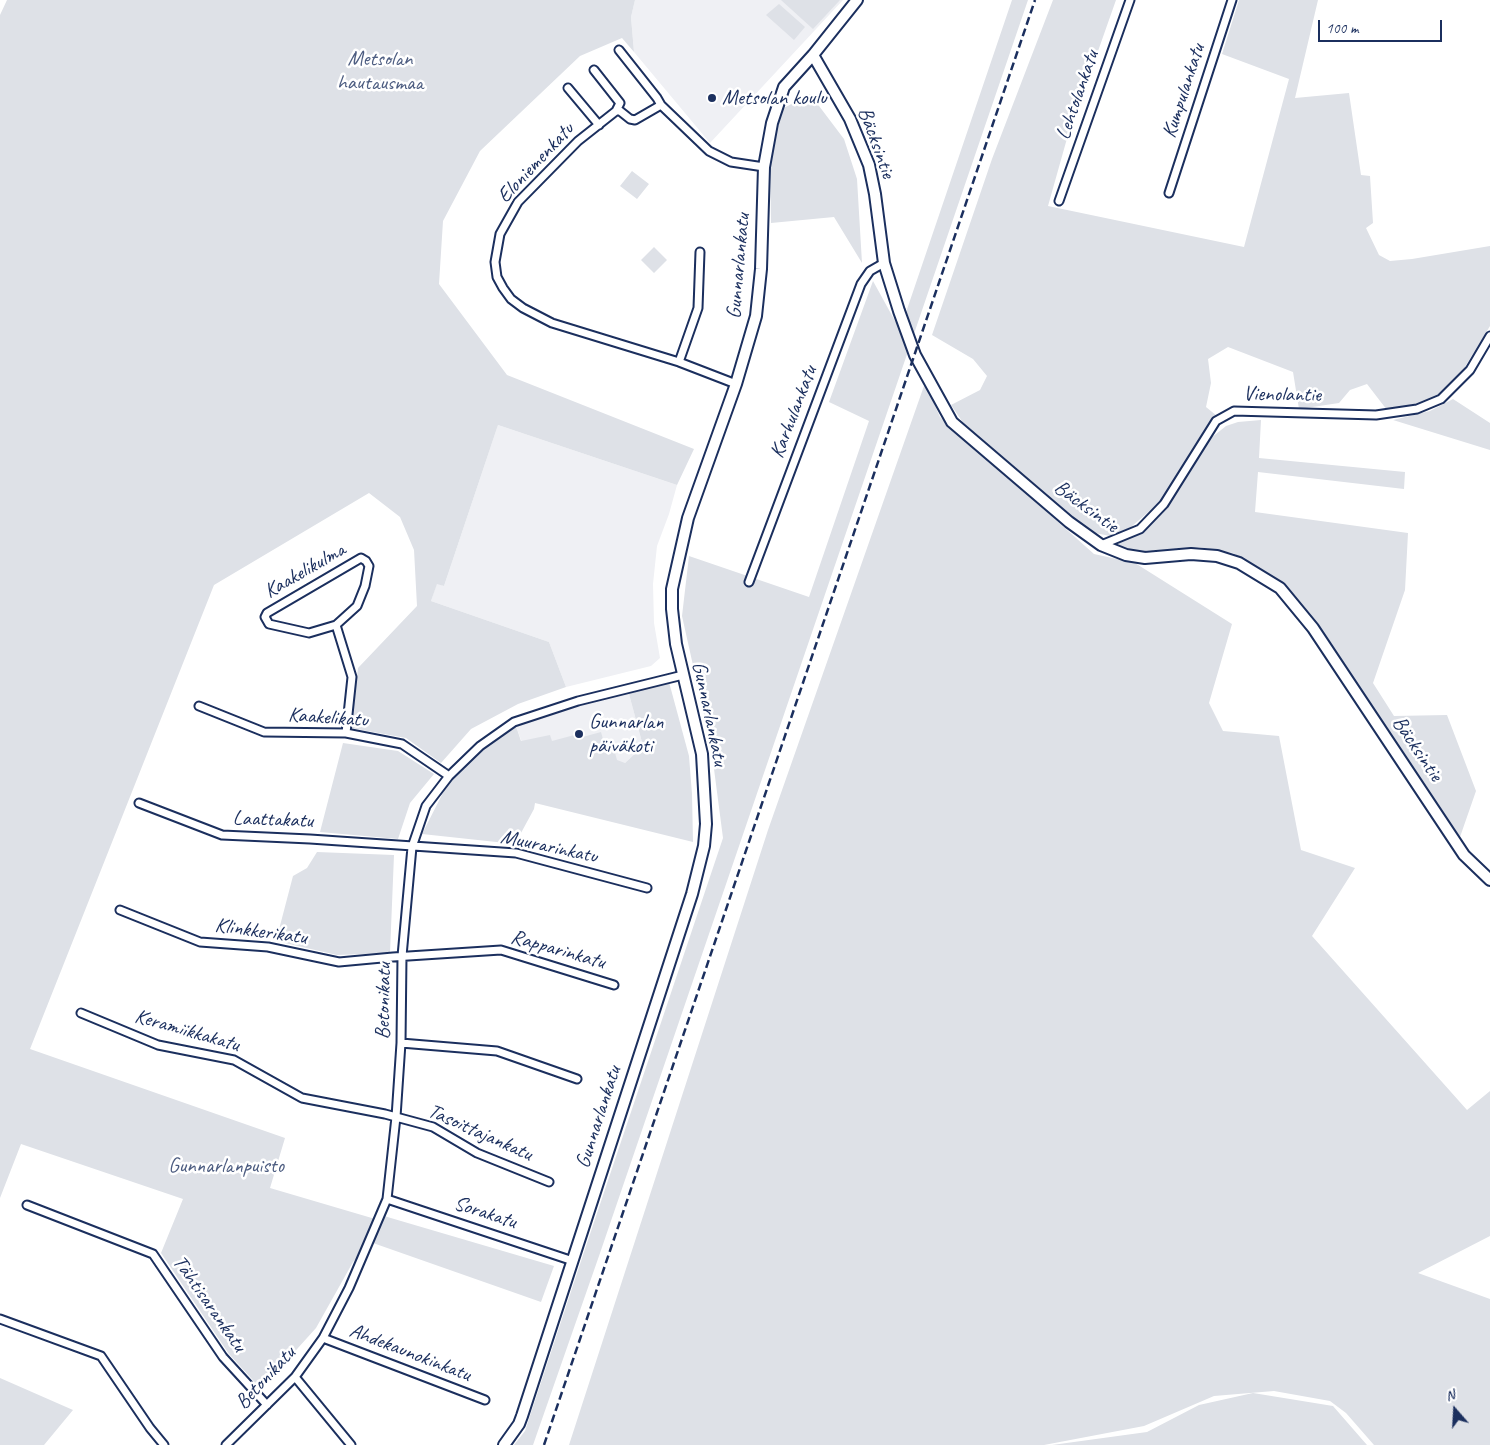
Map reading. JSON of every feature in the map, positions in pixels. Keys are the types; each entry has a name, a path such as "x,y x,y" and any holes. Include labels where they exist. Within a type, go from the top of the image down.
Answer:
{"street":[{"name":"Gunnarlankatu","path":"504,1445 522,1416 692,894 704,846 706,824 702,754 673,627 673,579 688,518 736,384 756,316 762,270 764,167 772,123 784,87 813,55 857,0"},
{"name":"Lehtolankatu","path":"1059,201 1130,0"},
{"name":"Kumpulankatu","path":"1170,193 1232,0"},
{"path":"619,50 661,105 709,150 731,162 764,167"},
{"name":"Bäcksintie","path":"813,55 850,119 869,165 875,194 884,263 906,334 915,355 952,422 1069,522 1101,546 1126,555 1145,558 1191,554 1217,556 1239,563 1280,588 1314,628 1464,855 1490,880"},
{"path":"594,70 620,103 616,111 620,111 630,119 635,120 661,105"},
{"path":"568,88 599,125"},
{"name":"Eloniemenkatu","path":"616,111 578,141 518,202 500,234 495,262 497,277 502,288 511,299 552,324 679,362 736,384"},
{"path":"679,362 698,308 700,252"},
{"name":"Karhulankatu","path":"749,582 861,284 870,271 884,263"},
{"name":"Vienolantie","path":"1101,546 1140,528 1164,504 1216,421 1234,411 1376,415 1417,409 1441,398 1470,370 1490,336"},
{"name":"Kaakelikulma","path":"361,558 369,566 365,586 357,606 336,625 308,633 269,624 265,617 266,613 361,558"},
{"path":"336,625 352,677 346,733"},
{"name":"Betonikatu","path":"226,1445 295,1377 323,1338 349,1288 387,1199 396,1117 401,1043 402,956 412,847 426,806 449,776 480,746 514,722 578,701 683,674"},
{"name":"Kaakelikatu","path":"199,706 264,732 346,733 402,744 449,776"},
{"name":"Laattakatu","path":"139,803 222,835 310,838 412,847"},
{"name":"Muurarinkatu","path":"412,847 516,853 647,888"},
{"name":"Klinkkerikatu","path":"120,910 200,942 268,947 339,962 402,956"},
{"name":"Rapparinkatu","path":"402,956 501,950 614,985"},
{"name":"Keramiikkakatu","path":"81,1013 158,1045 234,1060 302,1098 396,1117"},
{"path":"401,1043 498,1051 576,1079"},
{"name":"Tasoittajankatu","path":"396,1117 433,1127 477,1152 549,1182"},
{"name":"Sorakatu","path":"387,1199 572,1261"},
{"name":"Tähtisarankatu","path":"27,1205 152,1254 223,1357 267,1406"},
{"path":"0,1319 101,1356 150,1428 164,1445"},
{"name":"Ahdekaunokinkatu","path":"323,1338 485,1400"},
{"path":"295,1377 351,1445"}],"shaded area":[{"name":"Metsolan koulu","path":"635,0 843,0 710,143 634,52 631,17"},
{"path":"498,425 677,485 657,546 653,584 654,623 660,658 651,666 566,687 549,642 431,601 437,583 444,586"},
{"name":"Gunnarlan päiväkoti","path":"629,694 643,746 625,763 525,751 516,726 547,714"}],"green space":[{"path":"7,0 635,0 631,17 634,52 622,38 580,56 480,151 443,221 439,284 507,375 694,449 677,485 498,425 444,586 437,584 431,601 549,642 566,687 518,704 471,729 441,763 406,738 351,728 358,668 417,606 414,550 400,517 369,493 214,585 30,1049 285,1138 270,1188 382,1221 384,1216 554,1266 541,1302 373,1243 374,1239 353,1262 316,1328 261,1389 229,1354 161,1253 183,1199 21,1144 0,1198 0,15"},
{"path":"781,0 840,0 813,29"},
{"path":"1012,0 1028,0 599,1256 533,1445 514,1445 525,1431 723,838 711,746 682,616 689,556 809,597 869,421 829,402 873,281 900,330"},
{"path":"1053,0 1116,0 1066,142 1048,206 1244,247 1289,79 1222,54 1239,0 1318,0 1295,98 1349,93 1361,175 1370,176 1373,223 1366,228 1379,255 1390,261 1490,246 1490,326 1463,370 1437,396 1414,405 1387,410 1367,384 1350,390 1339,403 1299,409 1293,372 1228,347 1208,359 1211,383 1206,407 1217,416 1211,422 1160,502 1131,527 1110,536 1090,532 966,427 951,405 980,390 987,376 973,359 932,335 992,159"},
{"path":"779,4 805,27 794,40 766,15"},
{"path":"810,94 844,139 857,179 862,263 834,217 771,223 770,158 782,109"},
{"path":"632,171 649,184 637,199 620,186"},
{"path":"654,247 667,260 654,273 641,260"},
{"path":"925,383 940,417 1094,554 1135,563 1232,624 1209,703 1223,731 1279,736 1301,850 1355,868 1312,936 1467,1110 1490,1091 1490,1236 1418,1273 1490,1299 1490,1445 1374,1445 1346,1413 1330,1401 1274,1391 1214,1396 1144,1426 1044,1445 569,1445 768,830"},
{"path":"1453,399 1490,423 1490,450 1393,420 1430,411"},
{"path":"1261,420 1259,458 1405,472 1404,489 1258,472 1255,512 1408,533 1405,590 1373,683 1394,716 1447,715 1476,791 1460,837 1363,692 1280,583 1233,553 1199,547 1155,554 1116,547 1120,542 1136,535 1157,518 1180,489 1211,438 1226,426 1238,422"},
{"path":"669,682 689,756 693,842 535,803 534,809 515,844 422,834 447,785 477,754 516,726 521,741 550,735 552,741 578,734 579,738 601,732 606,750 614,749 617,760 625,763 643,746 629,694"},
{"path":"343,743 398,751 434,774 410,803 398,839 320,832"},
{"path":"317,852 394,855 390,953 337,955 276,941 293,876 307,868"},
{"path":"0,1378 73,1410 44,1445 0,1445"},
{"path":"1253,1393 1333,1406 1367,1445 1052,1445 1147,1432 1199,1405"}],"railway":[{"path":"544,1445 1035,0"}],"place":[{"name":"Metsolan koulu","path":"712,98"},
{"name":"Gunnarlan päiväkoti","path":"579,734"}],"park label":[{"name":"Metsolan hautausmaa","path":"380,71"},
{"name":"Gunnarlanpuisto","path":"226,1166"}]}
